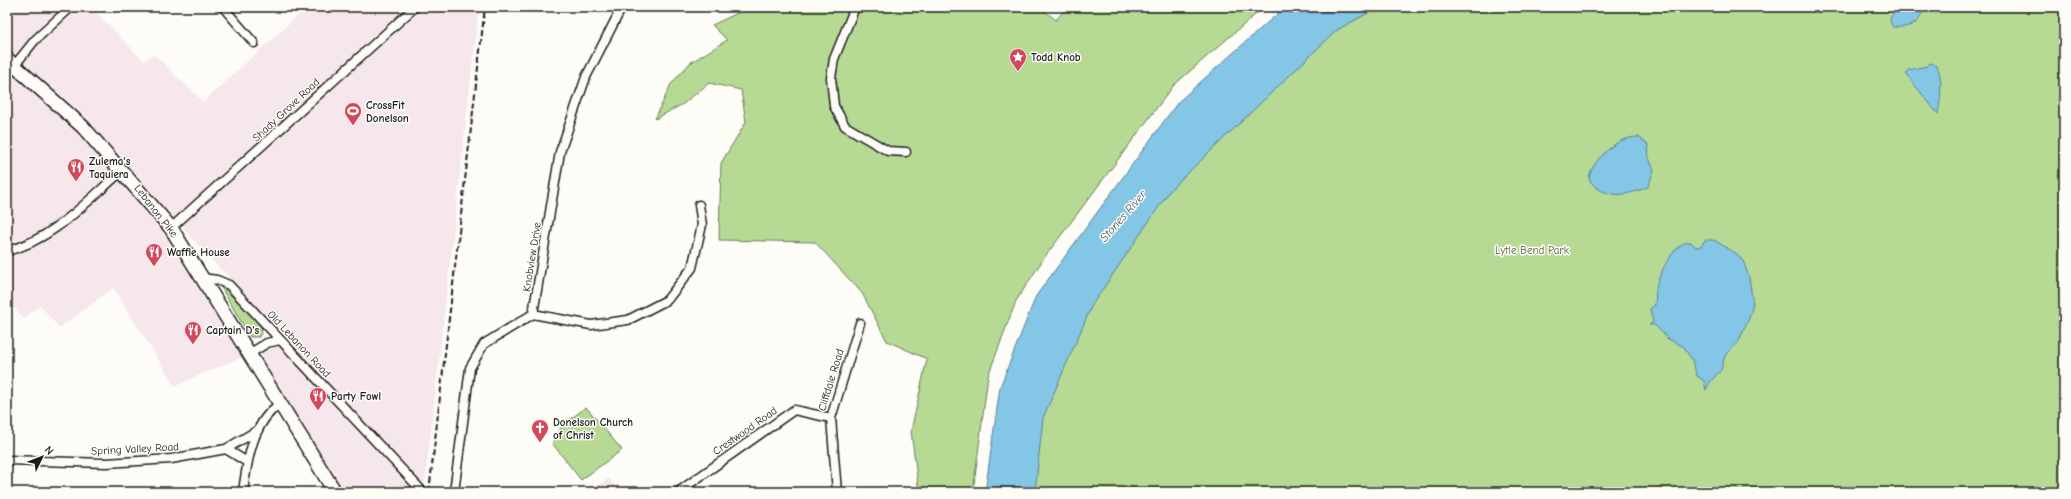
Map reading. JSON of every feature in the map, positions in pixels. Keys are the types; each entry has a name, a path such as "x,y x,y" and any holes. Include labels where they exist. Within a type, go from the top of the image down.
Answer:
{"main road":[{"name":"Lebanon Pike","path":"10,62 84,127 123,170 171,228 335,492"}],"street":[{"path":"10,62 71,7"},
{"path":"223,7 254,43"},
{"name":"Shady Grove Road","path":"171,228 415,7"},
{"path":"855,7 834,58 831,78 834,106 845,126 888,151 906,152"},
{"name":"Knobview Drive","path":"533,314 560,152 586,77 620,8"},
{"path":"7,250 33,242 46,234 123,170"},
{"path":"454,492 470,368 484,344 533,314 591,325 628,320 667,300 692,268 702,225 699,205"},
{"name":"Old Lebanon Road","path":"202,278 226,282 423,492"},
{"name":"Cliffdale Road","path":"837,492 831,418 860,322"},
{"path":"249,354 267,343 280,340"},
{"path":"243,492 247,462 258,430 271,410 280,404"},
{"name":"Crestwood Road","path":"678,492 794,410 831,418"},
{"name":"Spring Valley Road","path":"7,460 120,462 171,460 226,449 258,430"},
{"path":"226,449 247,462"}],"shaded area":[{"path":"7,7 91,7 144,61 152,55 156,56 203,102 307,7 479,7 424,492 335,492 249,354 175,386 113,288 59,328 40,305 24,319 7,300","holes":["180,221 184,229 202,250 310,361 305,366 280,340 249,354 172,228"]},
{"path":"609,478 621,492 590,492"}],"green space":[{"path":"740,7 891,7 897,11 901,7 948,7 950,10 995,7 1040,7 1056,20 1067,7 1264,7 1174,85 1044,258 1016,301 988,376 973,492 919,492 911,431 927,359 887,341 862,293 815,242 719,240 721,163 746,122 741,90 709,83 683,104 655,119 671,84 690,63 727,40 712,25 738,13"},
{"name":"Lytle Bend Park","path":"1379,7 2064,7 2064,492 1001,492 1064,284 1337,30"},
{"path":"219,284 261,324 262,332 259,337 250,337"},
{"path":"586,407 622,450 581,480 552,443 563,425"}],"water":[{"name":"Stones River","path":"1285,7 1379,7 1337,30 1171,189 1092,305 1043,418 1035,492 985,492 1000,387 1036,296 1178,102"},
{"path":"1901,7 1920,7 1922,12 1915,23 1903,27 1893,27 1890,21 1891,18"},
{"path":"1930,63 1935,65 1940,77 1941,93 1938,114 1906,74 1908,70 1927,66"},
{"path":"1639,137 1648,145 1649,158 1654,170 1648,187 1632,193 1616,194 1602,191 1589,180 1592,168 1596,162 1612,146 1623,140"},
{"path":"1705,240 1714,240 1737,254 1743,261 1749,277 1753,304 1750,316 1739,341 1725,356 1721,370 1710,382 1706,390 1704,381 1697,376 1692,360 1684,347 1668,339 1655,325 1649,325 1653,322 1650,309 1655,305 1657,283 1674,251 1685,243 1691,242 1696,247 1701,246"}],"railway":[{"path":"429,492 485,7"}],"place":[{"name":"Todd Knob","path":"1018,72"},
{"name":"CrossFit Donelson","path":"353,126"},
{"name":"Zulema's Taquiera","path":"76,182"},
{"name":"Waffle House","path":"154,267"},
{"name":"Captain D's","path":"193,345"},
{"name":"Party Fowl","path":"318,411"},
{"name":"Donelson Church of Christ","path":"540,443"}]}
